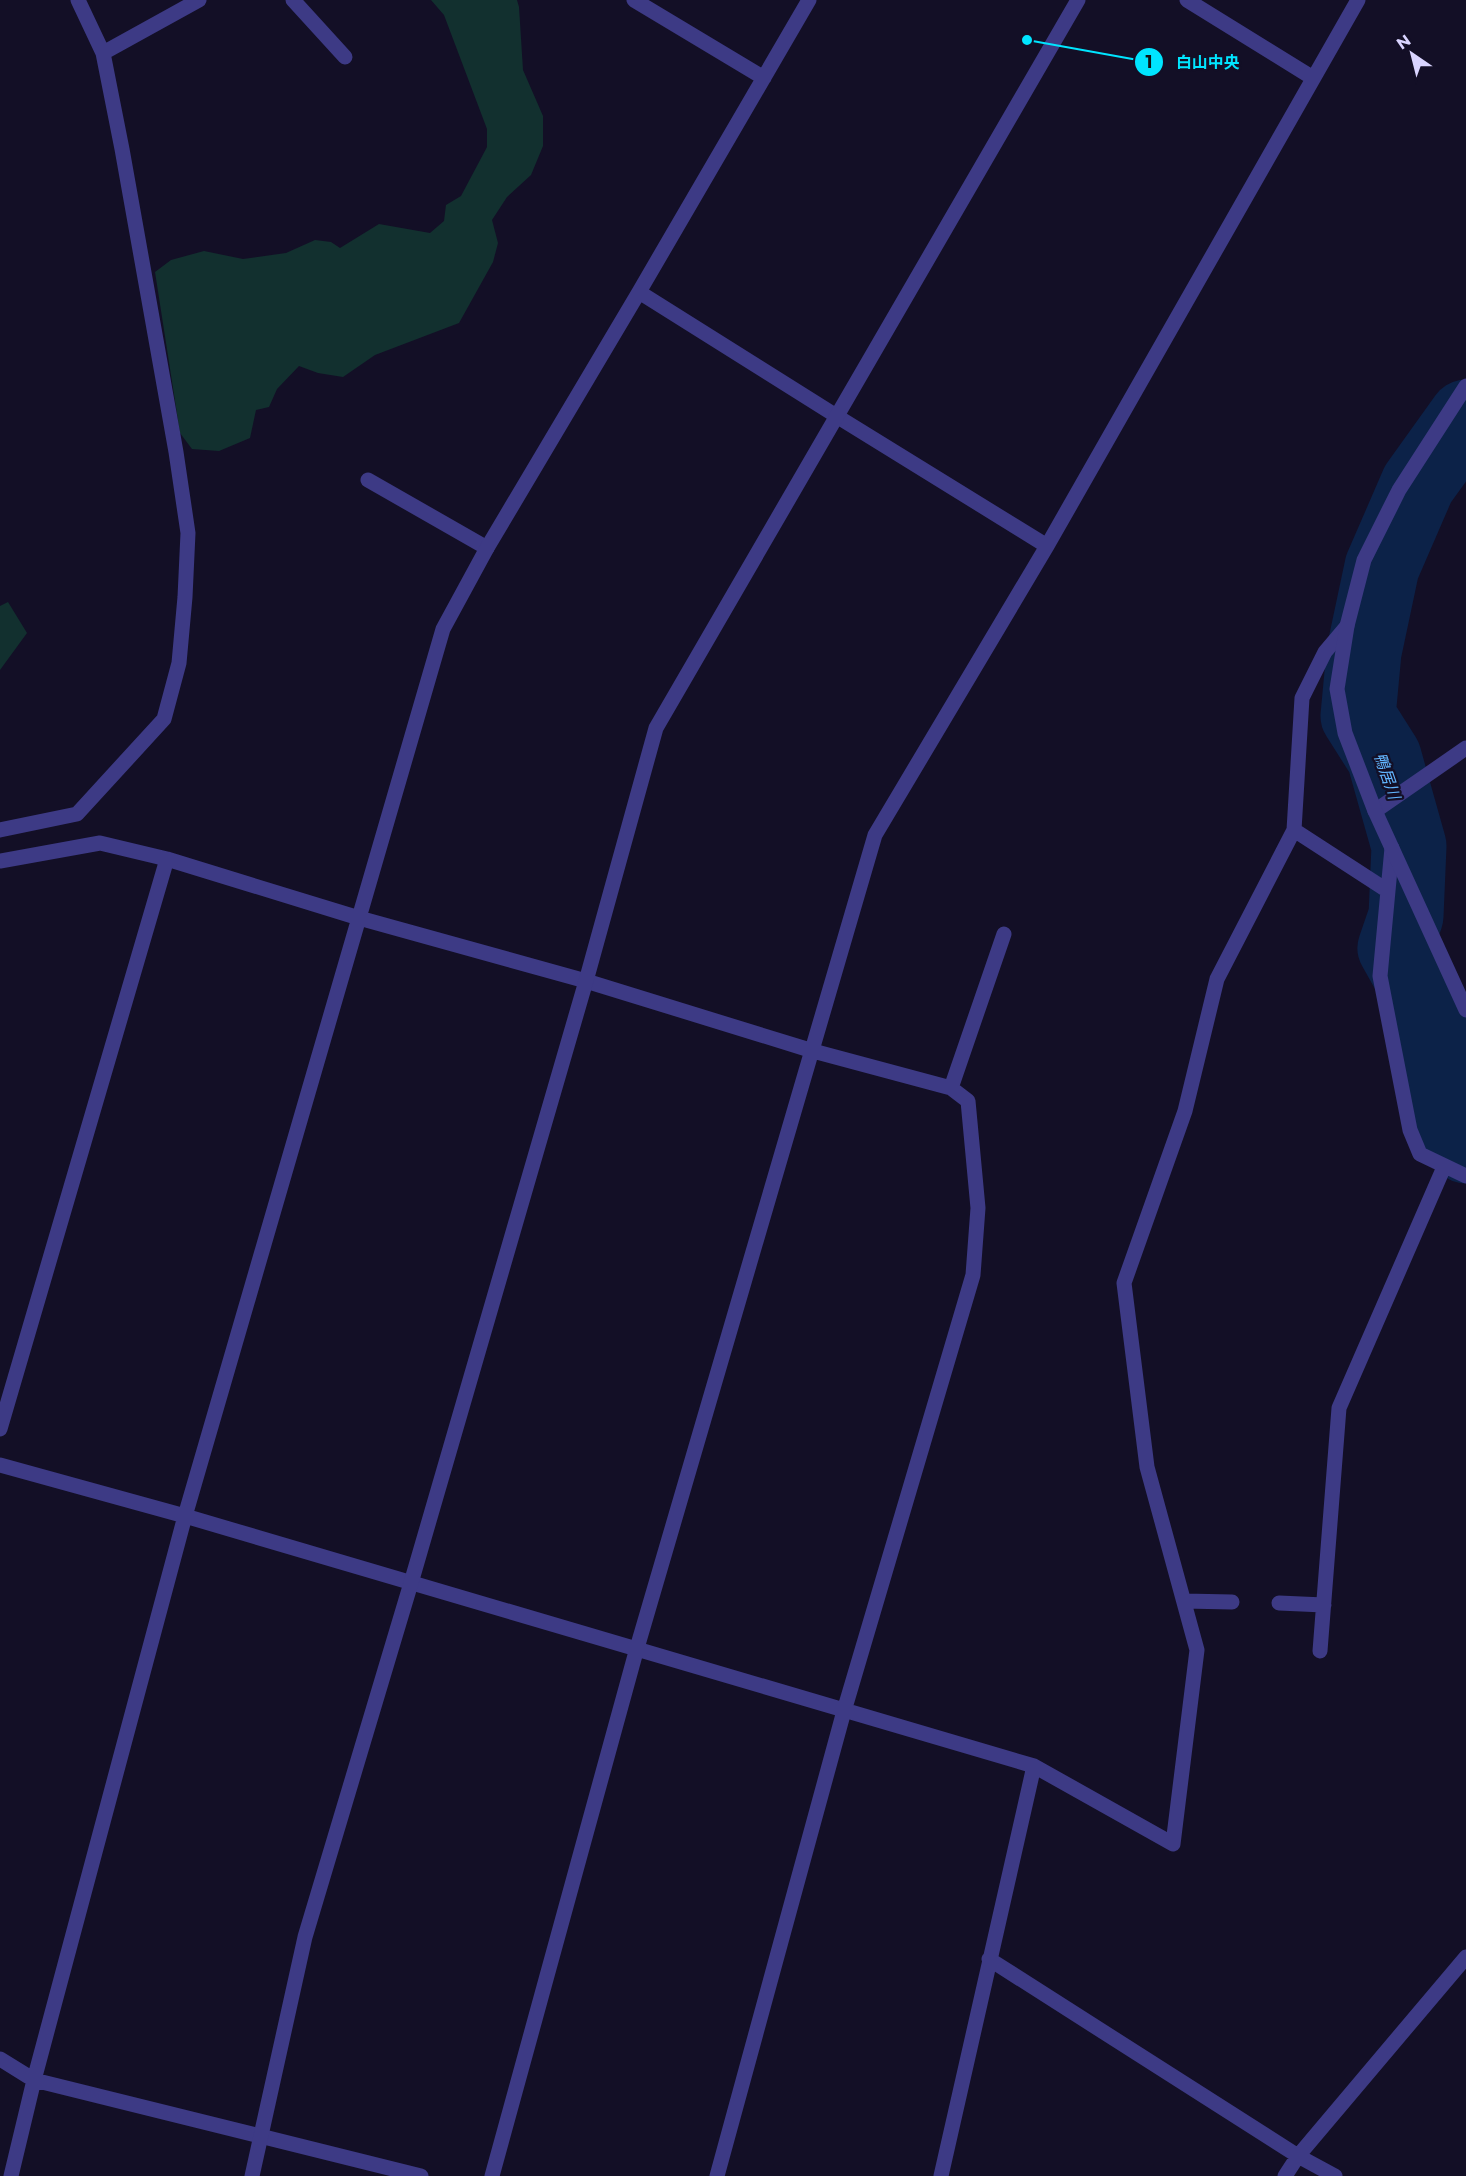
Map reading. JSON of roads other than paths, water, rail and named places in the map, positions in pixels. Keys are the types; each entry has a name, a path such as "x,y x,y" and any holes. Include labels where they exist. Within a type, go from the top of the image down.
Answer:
{"street":[{"path":"0,830 77,814 164,719 179,663 188,533 174,440 103,53 78,0"},
{"path":"103,53 199,0"},
{"path":"293,0 345,57"},
{"path":"633,0 764,78"},
{"path":"11,2176 34,2080 185,1516 443,629 487,548 809,0"},
{"path":"252,2176 305,1937 411,1583 586,981 656,728 1078,0"},
{"path":"1187,0 1313,78"},
{"path":"492,2176 637,1648 875,835 1047,546 1358,0"},
{"path":"639,292 1047,546"},
{"path":"1466,386 1399,490 1364,560 1347,626 1337,689 1345,733 1375,811 1466,1010"},
{"path":"368,480 487,548"},
{"path":"0,1465 185,1516 1034,1766 1173,1844 1197,1650 1147,1467 1124,1283 1185,1111 1217,979 1294,830 1302,698 1325,652 1347,626"},
{"path":"1375,811 1466,748"},
{"path":"1294,830 1388,891"},
{"path":"0,861 99,843 167,859 359,918 586,981 813,1051 951,1088 968,1101 978,1208 973,1275 844,1711 717,2176"},
{"path":"1392,848 1380,976 1410,1130 1420,1154 1466,1176"},
{"path":"0,1429 167,859"},
{"path":"951,1088 1004,934"},
{"path":"1320,1651 1339,1408 1444,1167"},
{"path":"1184,1601 1232,1602"},
{"path":"1279,1603 1324,1605"},
{"path":"941,2176 1034,1766"},
{"path":"1285,2176 1299,2156 1466,1958"},
{"path":"989,1959 1299,2156 1335,2176"},
{"path":"0,2059 34,2080 421,2176"}],"waterway":[{"name":"鴨居川","path":"1466,417 1418,484 1382,567 1364,652 1358,716 1384,757 1409,846 1406,916 1395,948 1433,1022 1443,1112 1466,1146"}],"place":[{"name":"白山中央","path":"1027,40"}]}
